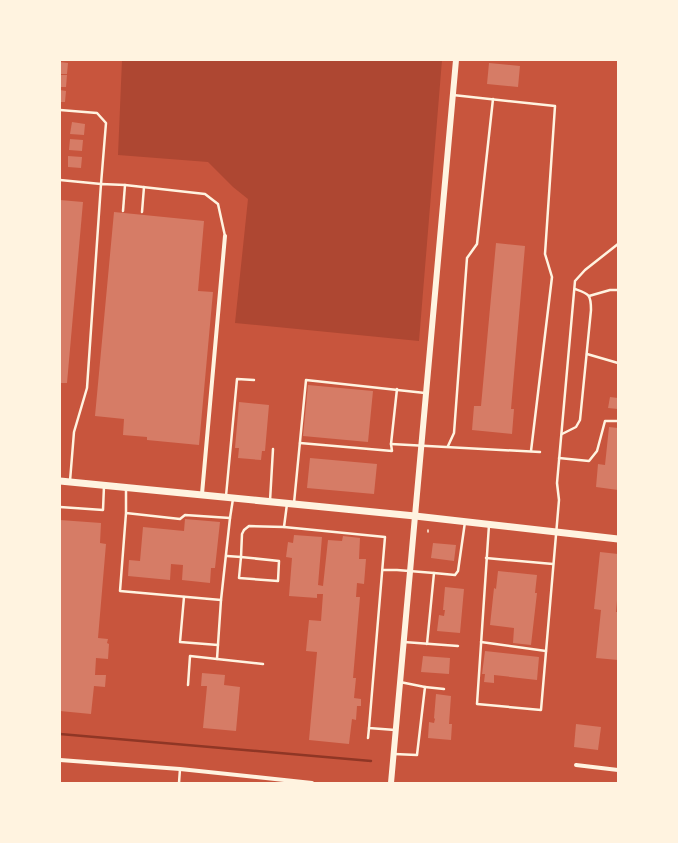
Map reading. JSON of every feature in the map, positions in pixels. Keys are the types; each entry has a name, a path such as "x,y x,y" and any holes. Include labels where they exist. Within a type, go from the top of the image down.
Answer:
{"main road":[{"path":"60,480 465,521 618,539"}],"street":[{"path":"391,783 456,60"},
{"path":"202,494 225,236"},
{"path":"60,760 312,783"},
{"path":"576,765 618,770"}],"lane":[{"path":"453,95 555,106 545,254 552,277 531,451"},
{"path":"448,446 454,433 467,258 477,244 493,99"},
{"path":"60,110 97,113 106,123 87,388 74,432 70,482"},
{"path":"60,180 125,185 205,194 218,204 225,236"},
{"path":"123,211 125,185"},
{"path":"142,212 144,187"},
{"path":"489,524 477,704 541,710 554,564 558,500 557,483 575,281 585,270 618,244"},
{"path":"561,434 576,426 580,420 587,354 591,299 587,294 575,289"},
{"path":"589,296 610,290 618,290"},
{"path":"587,354 618,363"},
{"path":"217,659 230,518 229,497 237,379 254,380"},
{"path":"284,527 290,503 300,443 306,380 426,393"},
{"path":"300,443 392,451 391,444 397,390"},
{"path":"559,458 589,461 597,451 605,421 618,421"},
{"path":"391,444 540,452"},
{"path":"270,501 273,450"},
{"path":"60,507 103,510 104,485"},
{"path":"126,487 126,513 120,591 222,600"},
{"path":"126,513 180,519 185,515 230,518"},
{"path":"382,570 454,575 458,571 465,521"},
{"path":"227,556 241,557 279,561 278,581 239,578 241,557 242,534 249,526 284,527 385,537 368,738"},
{"path":"486,558 554,564"},
{"path":"427,644 434,573"},
{"path":"184,597 180,642 218,645"},
{"path":"403,642 458,646"},
{"path":"481,642 546,651"},
{"path":"188,685 190,656 263,664"},
{"path":"399,682 444,689"},
{"path":"394,754 417,755 425,687"},
{"path":"369,728 395,730"},
{"path":"179,783 180,770"}],"shaded area":[{"path":"122,60 442,60 419,341 235,323 248,199 233,187 208,162 118,155"}],"building":[{"path":"60,62 68,63 67,74 60,74"},
{"path":"489,63 520,66 518,87 487,84"},
{"path":"60,75 67,75 66,87 60,87"},
{"path":"60,90 66,91 65,102 60,102"},
{"path":"72,122 85,124 84,135 70,134"},
{"path":"70,139 83,140 82,151 69,150"},
{"path":"68,156 82,157 81,168 68,167"},
{"path":"60,200 83,202 67,383 60,383"},
{"path":"114,212 204,221 198,291 213,292 199,445 147,440 147,437 123,435 124,419 95,416"},
{"path":"496,243 525,246 511,409 514,409 512,434 472,430 474,406 481,406"},
{"path":"308,385 373,391 368,442 303,436"},
{"path":"610,397 618,398 618,409 608,408"},
{"path":"239,402 269,405 265,451 262,451 261,460 238,458 239,448 235,448"},
{"path":"609,427 618,428 618,490 596,487 598,464 605,465"},
{"path":"310,458 377,464 374,494 307,488"},
{"path":"185,519 220,522 215,568 211,568 210,583 182,580 183,565 171,564 170,580 128,576 129,560 140,561 143,527 184,531"},
{"path":"60,520 101,523 100,543 106,544 98,638 108,639 108,659 96,658 95,675 106,675 105,687 94,686 91,714 60,711"},
{"path":"294,535 322,537 318,585 323,586 328,540 342,541 343,536 360,538 359,559 366,559 364,584 357,583 356,597 360,597 353,678 356,678 354,698 361,699 361,706 357,706 356,720 352,719 349,744 309,740 317,652 306,651 309,620 321,621 323,594 317,594 317,598 289,596 292,558 286,557 288,542 293,543"},
{"path":"433,543 456,545 454,561 431,558"},
{"path":"600,552 618,554 618,589 616,612 618,612 618,660 596,658 601,610 594,609"},
{"path":"498,571 537,575 535,593 537,593 531,645 513,643 514,628 490,625 494,588 496,589"},
{"path":"445,587 464,589 460,633 437,631 439,615 444,616 445,610 443,610"},
{"path":"485,651 539,657 537,680 494,675 494,683 484,682 485,674 482,674"},
{"path":"423,656 450,658 449,674 421,672"},
{"path":"202,673 225,675 224,685 240,687 236,731 203,728 207,686 201,686"},
{"path":"436,694 451,696 449,724 452,724 451,740 428,738 429,722 434,723 435,719"},
{"path":"576,724 601,727 598,750 574,747"}],"waterway":[{"path":"60,734 371,761"}]}
